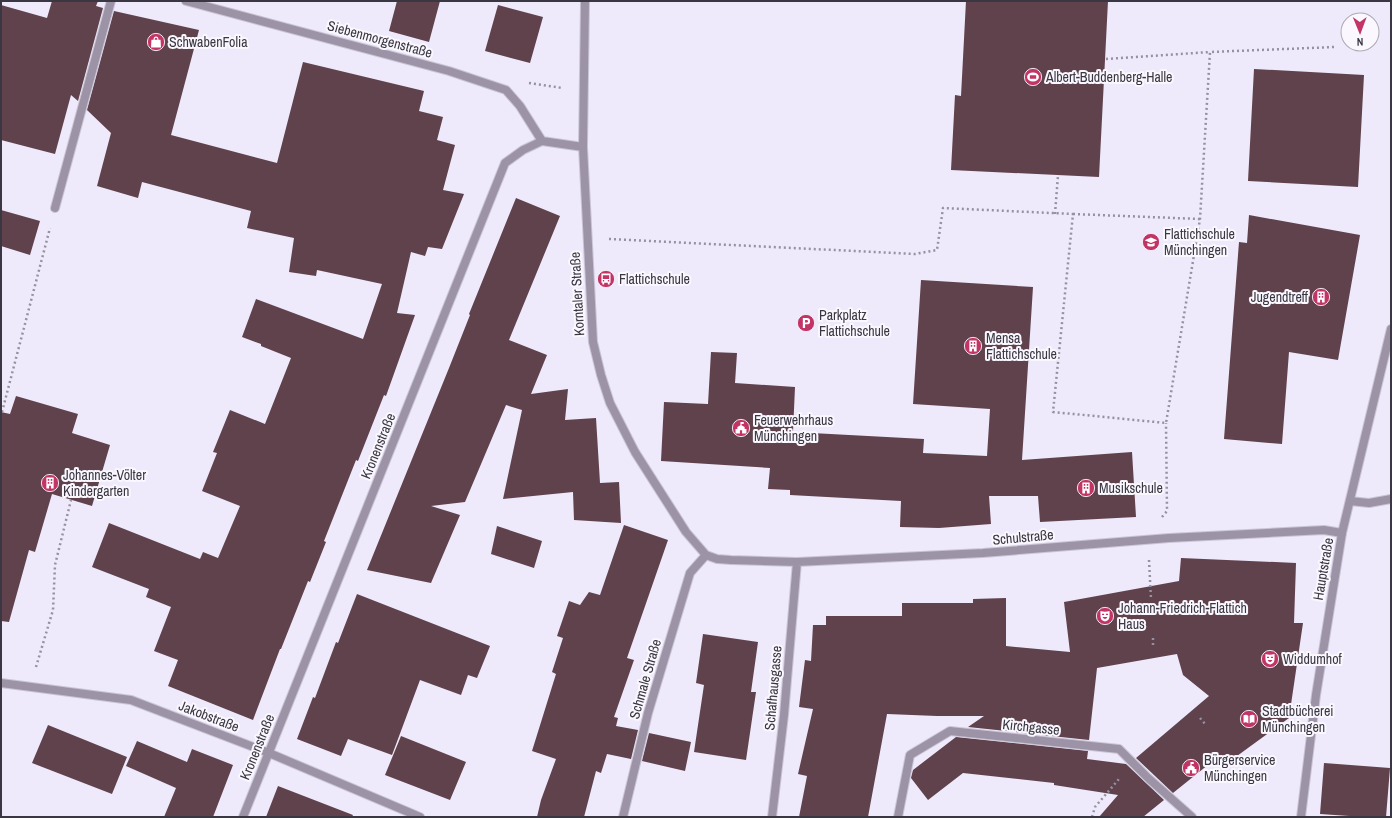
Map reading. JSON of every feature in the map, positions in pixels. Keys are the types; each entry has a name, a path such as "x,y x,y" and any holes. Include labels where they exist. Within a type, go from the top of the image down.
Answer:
{"street":[{"path":"55,208 111,1"},
{"name":"Siebenmorgenstraße","path":"186,1 449,71 506,90 520,106 542,141"},
{"name":"Korntaler Straße","path":"585,1 583,148 593,342 610,403 635,452 681,526 706,555"},
{"path":"542,141 583,148"},
{"name":"Kronenstraße","path":"243,817 505,162 523,150 542,141"},
{"name":"Hauptstraße","path":"1301,817 1316,694 1342,533 1391,328"},
{"path":"1350,501 1369,504 1391,499"},
{"name":"Schulstraße","path":"706,555 717,559 797,562 983,553 1147,540 1324,530 1342,533"},
{"name":"Schmale Straße","path":"623,817 648,713 690,573 706,555"},
{"name":"Schafhausgasse","path":"772,817 784,715 797,562"},
{"name":"Jakobstraße","path":"1,683 131,700 268,753 420,817"},
{"name":"Kirchgasse","path":"898,817 910,755 950,732 1119,749 1148,778 1192,817"}],"path":[{"path":"1106,59 1210,52 1335,47"},
{"path":"1167,511 1166,423 1200,219 1210,52"},
{"path":"522,82 566,88"},
{"path":"1055,214 1058,175"},
{"path":"2,412 45,253 55,208"},
{"path":"588,238 915,254 937,250 943,208 1055,214 1200,219"},
{"path":"1074,214 1053,412 1166,423"},
{"path":"42,646 54,603 55,565 71,500"},
{"path":"1147,540 1151,599"},
{"path":"1153,638 1153,645"},
{"path":"1200,718 1206,725"},
{"path":"1236,761 1240,765"},
{"path":"1092,817 1095,807 1121,778"}],"building":[{"path":"52,1 98,1 96,6 103,8 78,101 71,95 55,154 1,140 1,5 47,18"},
{"path":"397,1 440,1 429,42 389,31"},
{"name":"Albert-Buddenberg-Halle","path":"966,1 1108,1 1099,177 951,170 955,95 961,96"},
{"path":"498,5 543,17 530,63 485,51"},
{"path":"114,11 199,30 171,135 277,163 303,62 424,91 419,111 443,117 437,140 455,145 443,190 464,194 442,249 428,247 425,256 411,252 397,313 415,315 386,396 384,395 358,461 356,460 324,541 326,542 280,649 253,720 168,686 178,660 154,651 171,607 146,597 149,589 92,567 109,523 200,559 203,552 218,558 240,506 202,491 217,453 213,452 230,410 265,424 291,358 242,337 256,299 363,339 382,284 317,270 316,276 289,272 294,238 247,228 251,211 142,182 138,198 97,186 111,133 87,110"},
{"path":"1254,69 1364,75 1358,187 1248,181"},
{"path":"516,198 560,216 509,340 547,355 531,394 568,389 565,420 596,418 600,483 619,482 621,523 574,520 573,492 503,499 522,410 506,405 465,502 431,506 460,515 431,583 367,570 449,368"},
{"path":"1,210 40,221 30,255 1,246"},
{"path":"1249,215 1360,235 1338,360 1289,352 1282,444 1224,439 1239,242 1247,243"},
{"path":"921,280 1033,287 1022,460 1132,452 1136,517 1040,522 1038,496 989,496 991,524 939,528 900,527 901,501 790,495 790,490 768,489 770,468 661,461 664,402 708,404 711,352 737,353 735,383 795,387 793,432 924,439 923,453 987,456 990,409 913,404"},
{"name":"Johannes-Völter Kindergarten","path":"16,396 78,414 72,433 110,445 92,506 52,494 35,552 29,550 9,622 1,621 1,412 10,414"},
{"path":"624,525 668,540 627,658 634,660 614,717 618,718 616,726 638,730 631,759 607,754 601,773 596,771 584,817 537,817 541,800 556,759 532,751 556,674 552,672 563,638 557,636 569,601 580,605 589,592 600,595"},
{"path":"497,526 542,541 534,568 491,554"},
{"path":"1181,558 1296,563 1294,623 1303,623 1289,718 1226,764 1219,756 1173,793 1136,758 1209,696 1183,675 1177,654 1097,668 1089,740 968,727 984,716 887,714 868,817 799,817 807,776 798,774 813,709 799,707 805,660 811,661 813,625 826,625 826,616 902,616 902,603 973,603 973,599 1006,598 1006,646 1070,652 1064,602 1179,581"},
{"path":"357,594 490,646 477,678 468,675 461,695 420,680 392,755 348,739 341,756 297,739 313,697 315,698 336,642 338,643"},
{"path":"703,634 758,642 751,692 756,692 746,760 694,752 704,685 696,683"},
{"path":"48,725 127,757 112,794 32,763"},
{"path":"649,733 691,742 685,771 642,761"},
{"path":"401,736 466,762 450,800 385,775"},
{"path":"956,737 1088,751 1087,759 1126,764 1164,800 1143,817 1099,817 1118,795 1054,785 1054,783 963,773 928,800 911,778 913,770"},
{"path":"137,741 187,762 192,749 233,765 213,817 164,817 176,788 126,766"},
{"path":"1324,763 1390,768 1386,817 1320,814"},
{"path":"278,786 353,815 352,817 266,817"}],"place":[{"name":"SchwabenFolia","path":"156,42"},
{"name":"Albert-Buddenberg-Halle","path":"1033,77"},
{"name":"Flattichschule Münchingen","path":"1151,242"},
{"name":"Flattichschule","path":"606,279"},
{"name":"Jugendtreff","path":"1321,297"},
{"name":"Parkplatz Flattichschule","path":"806,323"},
{"name":"Mensa Flattichschule","path":"973,346"},
{"name":"Feuerwehrhaus Münchingen","path":"741,428"},
{"name":"Johannes-Völter Kindergarten","path":"50,483"},
{"name":"Musikschule","path":"1086,488"},
{"name":"Johann-Friedrich-Flattich Haus","path":"1105,616"},
{"name":"Widdumhof","path":"1270,659"},
{"name":"Stadtbücherei Münchingen","path":"1249,719"},
{"name":"Bürgerservice Münchingen","path":"1191,768"}]}
